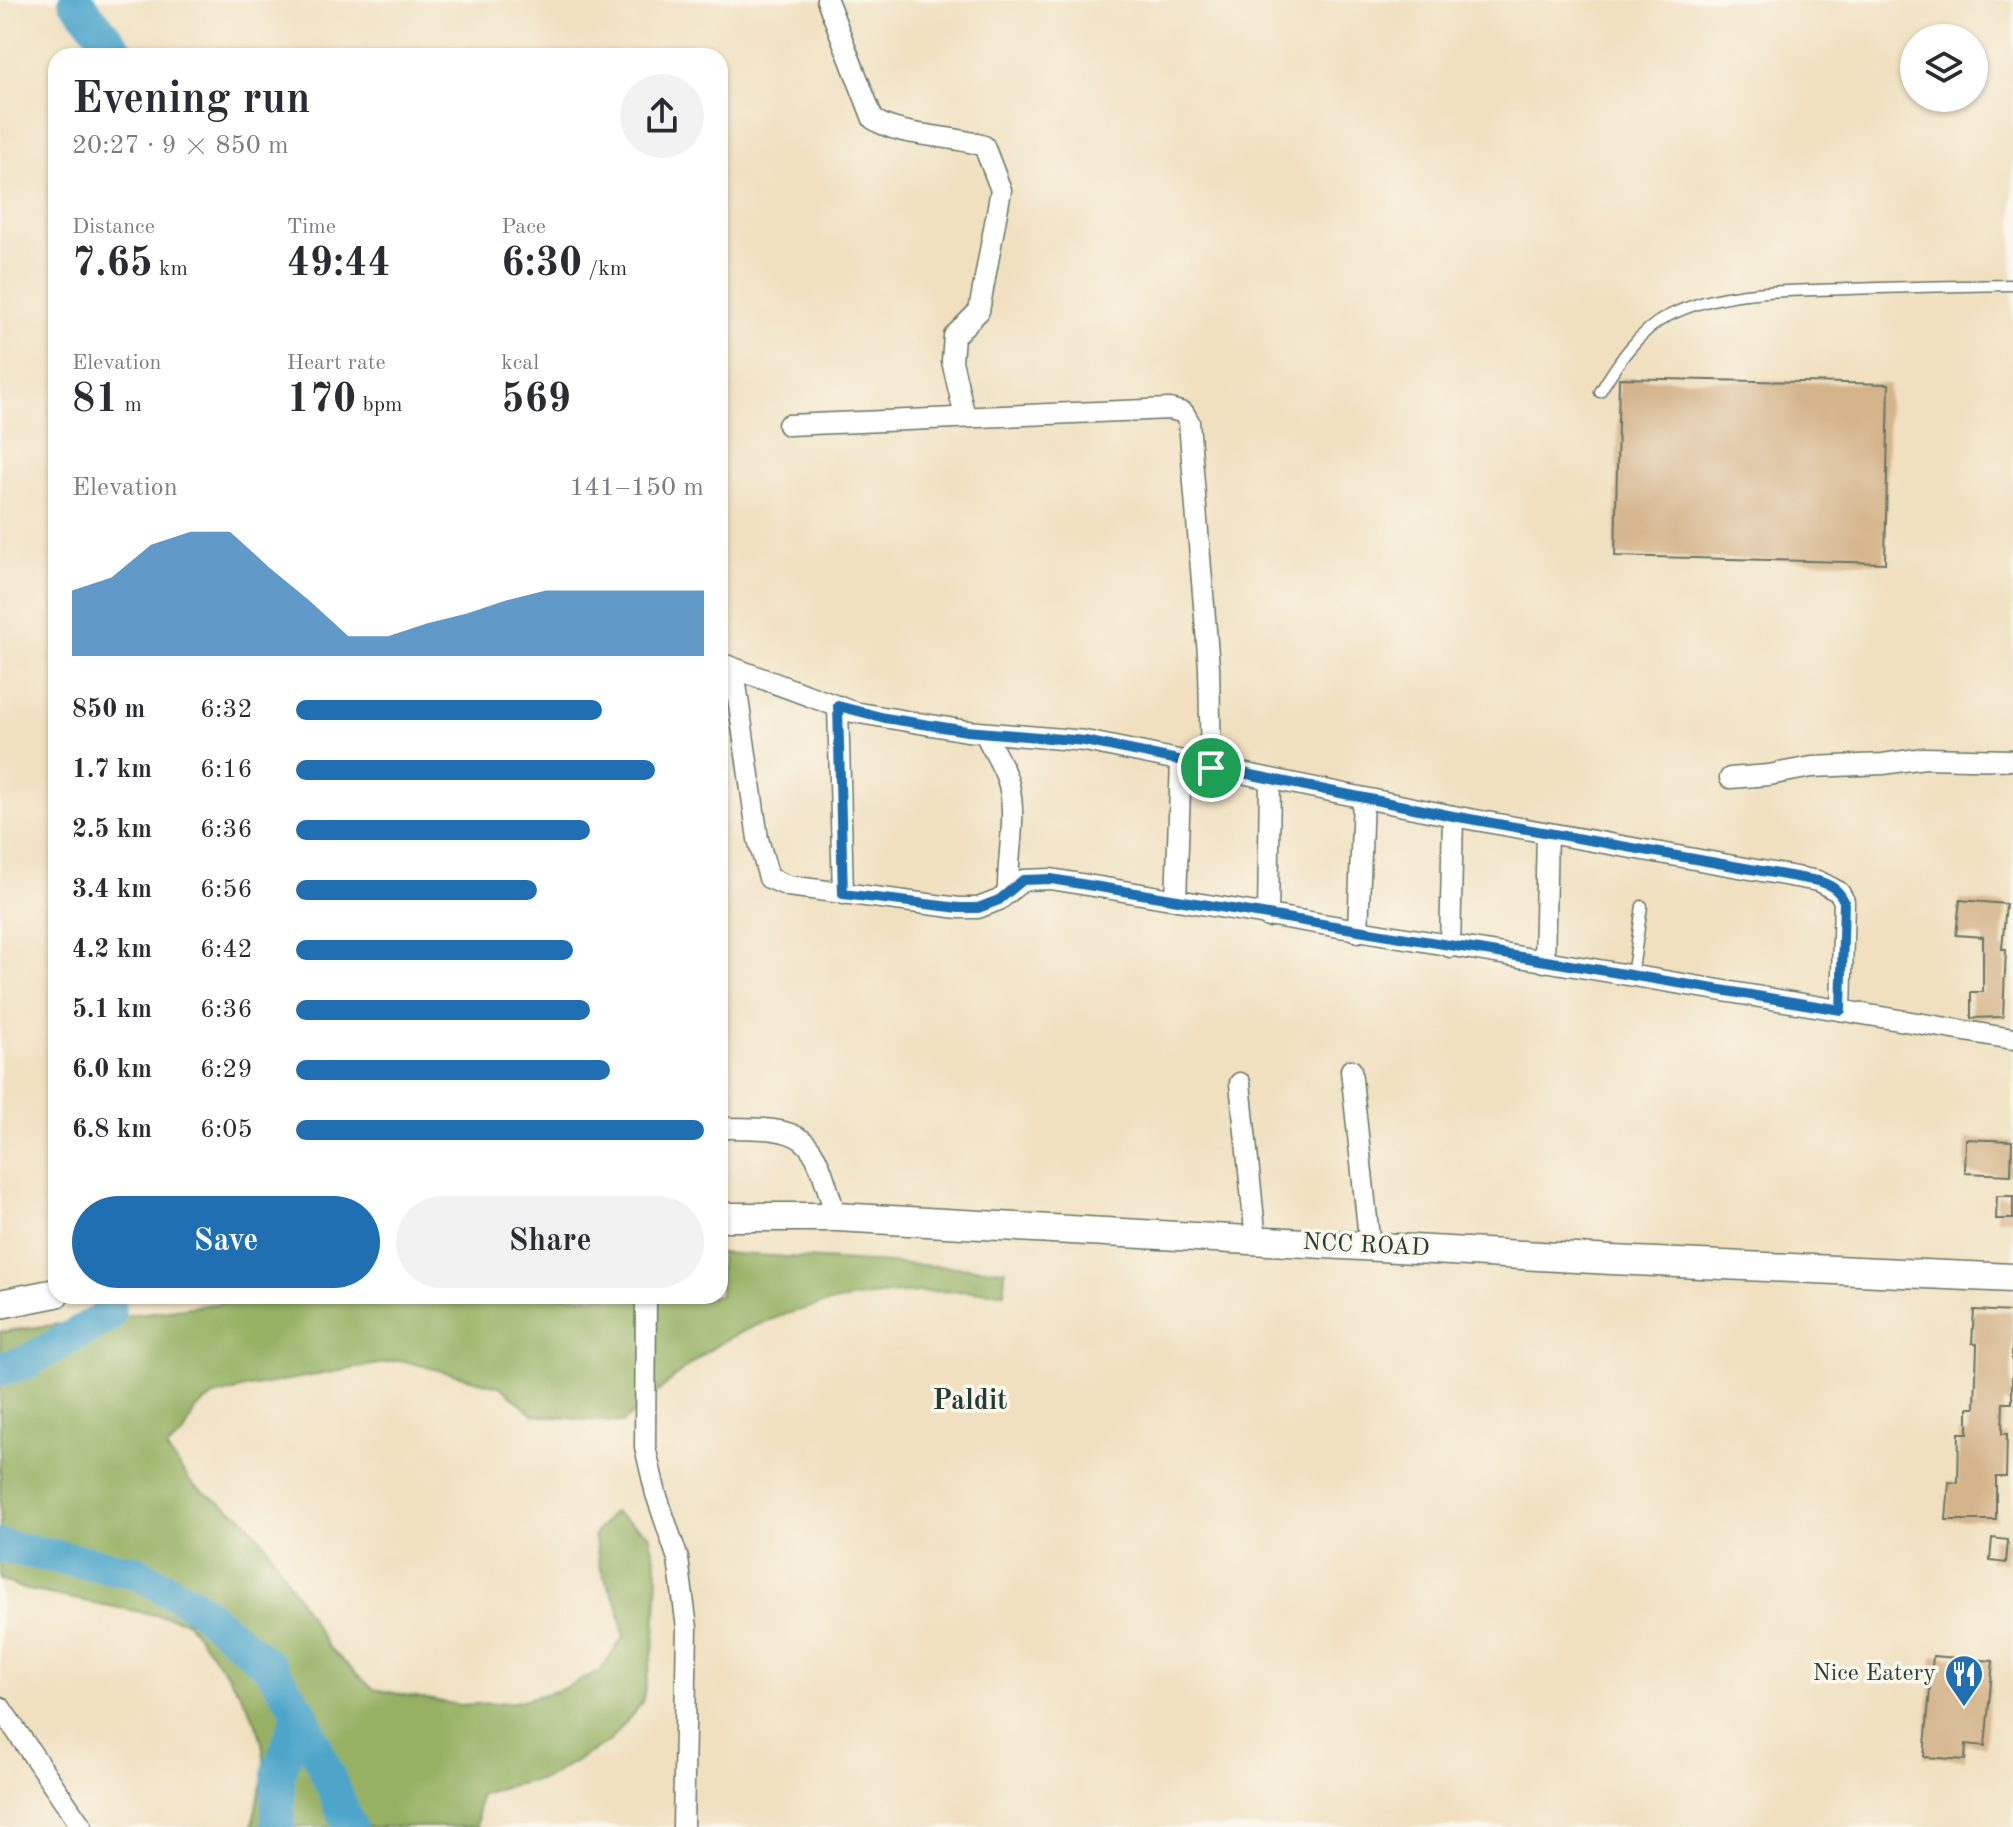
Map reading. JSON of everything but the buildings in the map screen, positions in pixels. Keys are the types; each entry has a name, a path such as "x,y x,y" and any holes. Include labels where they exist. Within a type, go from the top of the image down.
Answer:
{"street":[{"path":"827,0 873,119 885,127 966,140 984,146 1001,190 979,311 954,336 952,361 965,417"},
{"path":"788,425 1170,409 1184,413 1189,422 1209,667 1211,768"},
{"path":"728,666 838,706 885,718 985,733 1085,741 1453,816 1818,881 1839,892 1845,910 1841,1010"},
{"path":"728,672 758,839 769,878 788,886 978,908 999,900 1023,880 1034,878 1096,885 1268,917 2013,1039"},
{"path":"838,706 843,894"},
{"path":"985,733 1009,783 1013,815 1007,864 1008,893"},
{"path":"1730,778 1812,767 1883,764 1924,758 2013,760"},
{"path":"1176,900 1181,761"},
{"path":"1268,917 1270,781"},
{"path":"1358,932 1363,798"},
{"path":"1450,947 1453,816"},
{"path":"1544,962 1547,833"},
{"path":"1351,1070 1370,1247"},
{"path":"1240,1083 1256,1240"},
{"path":"728,1128 767,1128 791,1132 804,1139 821,1165 836,1217"},
{"name":"NCC ROAD","path":"728,1217 836,1217 2013,1278"},
{"path":"0,1304 47,1295"},
{"path":"646,1304 645,1447 656,1494 678,1559 687,1628 683,1827"},
{"path":"0,1707 82,1827"}],"lane":[{"path":"1600,392 1617,364 1646,332 1667,316 1709,301 1761,292 2013,285"},
{"path":"1632,977 1642,906"}],"green space":[{"path":"728,1253 1005,1270 1004,1292 897,1293 862,1297 794,1312 761,1324 715,1346 687,1366 622,1423 534,1415 501,1387 401,1360 249,1387 214,1396 194,1411 184,1434 166,1449 193,1485 243,1517 265,1543 327,1646 373,1689 459,1705 515,1702 560,1690 600,1671 624,1636 618,1605 600,1568 594,1535 613,1512 649,1534 658,1571 655,1640 642,1703 610,1741 546,1778 479,1795 477,1827 252,1827 264,1766 263,1746 257,1727 237,1689 186,1621 23,1589 0,1579 0,1332 214,1304 728,1304"}],"waterway":[{"path":"75,0 114,48"},
{"path":"0,1369 24,1363 108,1316 109,1304"},
{"path":"0,1546 136,1572 195,1605 269,1666 300,1711 350,1827"},
{"path":"278,1827 278,1774 300,1711"}],"place":[{"name":"Nice Eatery","path":"1964,1708"}],"district":[{"name":"Paldit","path":"970,1402"}],"route":[{"path":"838,706 853,712 967,731 1085,741 1211,768 1453,816 1818,881 1839,892 1844,901 1841,1010 1051,879 1023,880 999,900 978,908 843,894 838,706"}]}
